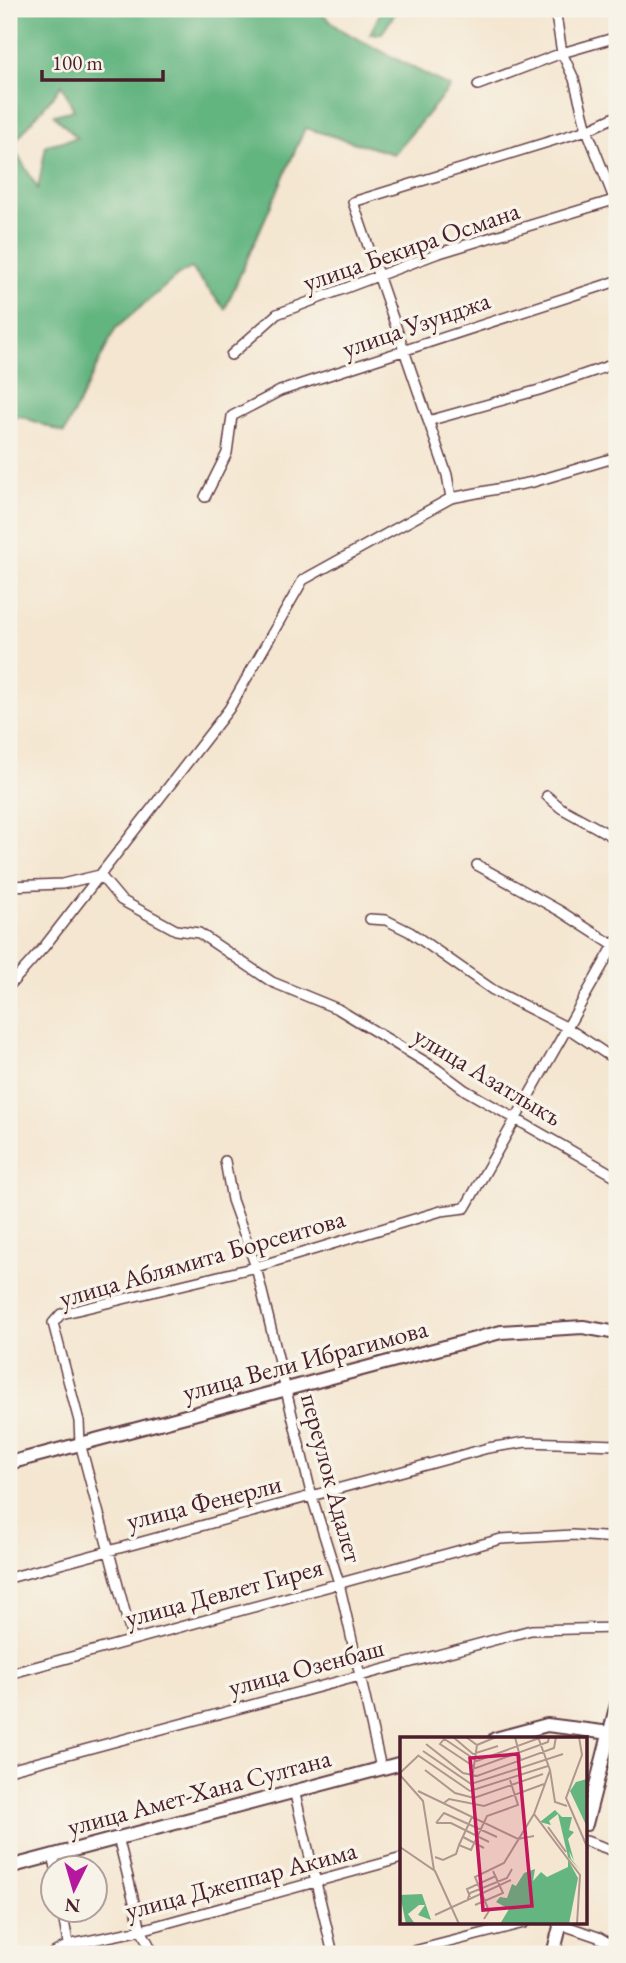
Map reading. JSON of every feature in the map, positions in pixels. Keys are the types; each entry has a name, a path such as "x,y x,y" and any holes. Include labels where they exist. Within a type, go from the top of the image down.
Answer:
{"street":[{"path":"555,9 562,53 575,79 587,130 617,201"},
{"path":"478,85 562,53 617,37"},
{"path":"451,498 447,475 353,202 587,130 617,116"},
{"name":"улица Бекира Османа","path":"231,355 277,314 436,254 617,201"},
{"name":"улица Узунджа","path":"205,497 227,453 233,416 280,391 404,353 490,321 617,281"},
{"path":"428,421 539,390 617,363"},
{"path":"9,986 100,875 229,709 303,580 451,498 533,482 617,457"},
{"path":"547,796 561,808 617,839"},
{"path":"477,865 616,945 514,1117"},
{"path":"9,886 62,884 100,875"},
{"name":"улица Азатлыкъ","path":"100,875 121,900 176,930 200,933 272,982 338,1009 437,1069 465,1090 617,1178"},
{"path":"370,919 386,920 410,932 494,990 566,1027 617,1061"},
{"name":"улица Аблямита Борсеитова","path":"80,1443 79,1421 53,1323 61,1314 256,1266 441,1211 465,1208 514,1117"},
{"name":"переулок Адалет","path":"225,1161 232,1200 256,1266 312,1497 339,1583 382,1768"},
{"name":"улица Вели Ибрагимова","path":"9,1464 285,1387 500,1332 583,1327 617,1333"},
{"name":"улица Фенерли","path":"9,1578 109,1548 501,1446 526,1442 617,1445"},
{"path":"80,1443 132,1639"},
{"name":"улица Девлет Гирея","path":"9,1674 501,1539 573,1535 617,1538"},
{"name":"улица Озенбаш","path":"9,1770 531,1630 617,1628"},
{"path":"588,1818 614,1734 617,1704"},
{"path":"502,1737 547,1725 614,1734"},
{"name":"улица Амет-Хана Султана","path":"57,1854 400,1764"},
{"path":"294,1790 333,1954"},
{"path":"118,1837 141,1930 154,1954"},
{"path":"588,1843 617,1852"},
{"name":"улица Амет-Хана Султана","path":"9,1867 38,1859"},
{"name":"улица Джеппар Акима","path":"52,1954 400,1859"},
{"path":"64,1924 69,1950"},
{"path":"401,1954 520,1924"},
{"path":"553,1954 560,1924"},
{"path":"562,1924 617,1948"}],"green space":[{"path":"9,9 317,9 339,29 450,87 394,154 305,128 225,309 191,268 177,276 115,329 64,433 21,416 9,419","holes":["62,85 74,110 54,115 77,138 46,145 38,189 12,145"]},
{"path":"382,9 398,9 382,33 370,34"}]}
